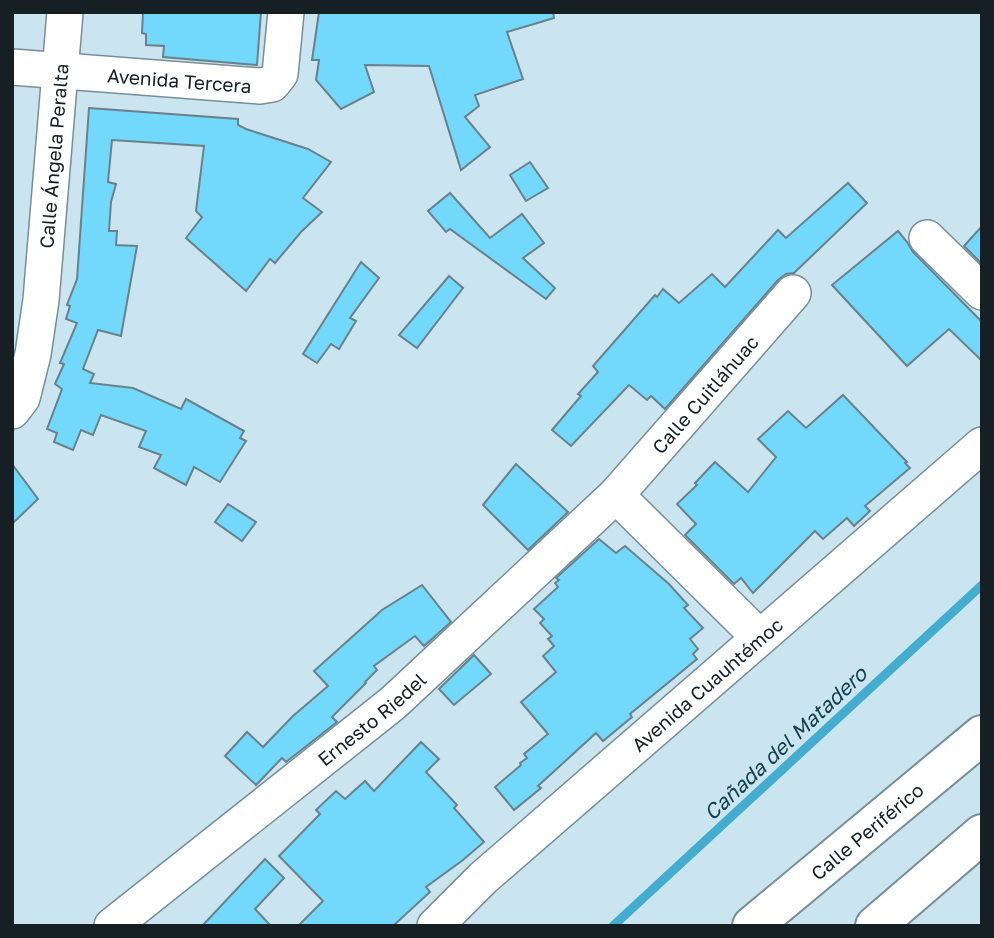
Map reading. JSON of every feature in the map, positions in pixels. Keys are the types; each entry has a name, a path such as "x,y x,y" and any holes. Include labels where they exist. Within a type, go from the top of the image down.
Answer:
{"highway":[{"name":"Calle Periférico","path":"752,926 982,735"},
{"path":"875,926 982,834"}],"street":[{"name":"Calle Ángela Peralta","path":"12,411 22,398 33,354 27,299 60,71 65,12"},
{"name":"Avenida Tercera","path":"12,67 260,86 272,83 280,74 286,12"},
{"path":"927,238 982,292"},
{"name":"Calle Cuitláhuac","path":"616,495 793,293"},
{"name":"Avenida Cuauhtémoc","path":"435,926 483,878 982,445"},
{"path":"616,495 759,637"},
{"name":"Ernesto Riedel","path":"112,926 393,703 616,495"}],"building":[{"path":"143,12 261,12 257,65 163,57 164,46 146,45 146,34 142,33"},
{"path":"319,12 553,12 554,18 507,32 523,79 475,95 479,106 465,117 490,147 461,170 429,66 365,65 374,92 341,109 316,80 319,60 312,60"},
{"path":"89,108 238,119 238,125 246,129 308,149 331,162 303,198 322,212 275,263 270,259 246,291 186,238 202,217 196,211 204,146 112,140 108,182 116,184 111,202 109,231 117,231 116,245 137,246 121,336 98,330 83,369 94,374 90,383 133,388 181,409 186,399 244,431 240,438 246,441 220,482 194,467 186,485 154,468 161,455 139,447 146,431 101,415 93,435 81,430 73,450 54,442 57,433 47,429 62,389 55,384 64,364 60,363 77,323 66,319 70,306 67,305 77,279"},
{"path":"530,162 548,188 526,201 510,175"},
{"path":"848,183 867,203 794,273 786,274 778,280 665,409 651,396 647,400 629,385 571,446 552,430 598,372 593,366 655,295 657,297 663,289 679,303 712,274 725,287 778,230 786,238"},
{"path":"450,193 490,238 522,214 544,243 523,258 555,288 546,299 450,229 446,232 428,211"},
{"path":"982,226 982,262 981,263 964,246"},
{"path":"898,231 913,252 982,322 982,361 949,329 907,366 832,285"},
{"path":"361,262 379,278 350,318 356,321 339,349 331,344 317,363 303,354"},
{"path":"449,276 463,288 417,348 399,335"},
{"path":"843,395 910,468 865,506 870,511 854,526 847,518 823,539 815,531 753,593 741,578 734,584 685,535 696,524 677,504 715,462 748,492 776,457 758,439 788,411 806,428"},
{"path":"12,464 38,499 12,524"},
{"path":"516,464 568,512 528,550 483,505"},
{"path":"228,504 256,522 242,541 215,522"},
{"path":"599,539 616,553 625,546 669,584 688,605 684,608 703,628 690,639 698,649 693,654 697,659 630,714 632,717 603,741 596,733 538,786 541,788 514,810 495,787 521,765 527,758 524,754 548,734 521,702 556,672 543,656 554,646 548,639 552,636 540,623 544,619 534,609 558,587 555,583 559,580 556,578"},
{"path":"422,585 451,622 424,646 415,636 374,666 377,670 332,717 337,722 286,762 282,758 256,785 225,756 247,732 263,747 328,686 314,671 382,610"},
{"path":"474,655 491,674 454,705 439,689"},
{"path":"421,742 439,759 426,772 457,805 454,808 484,842 426,887 430,892 393,926 298,926 323,901 279,856 320,814 316,810 336,791 345,799 365,781 374,791"},
{"path":"265,859 284,878 255,909 271,926 202,926"}],"waterway":[{"name":"Cañada del Matadero","path":"613,926 982,585"}]}
